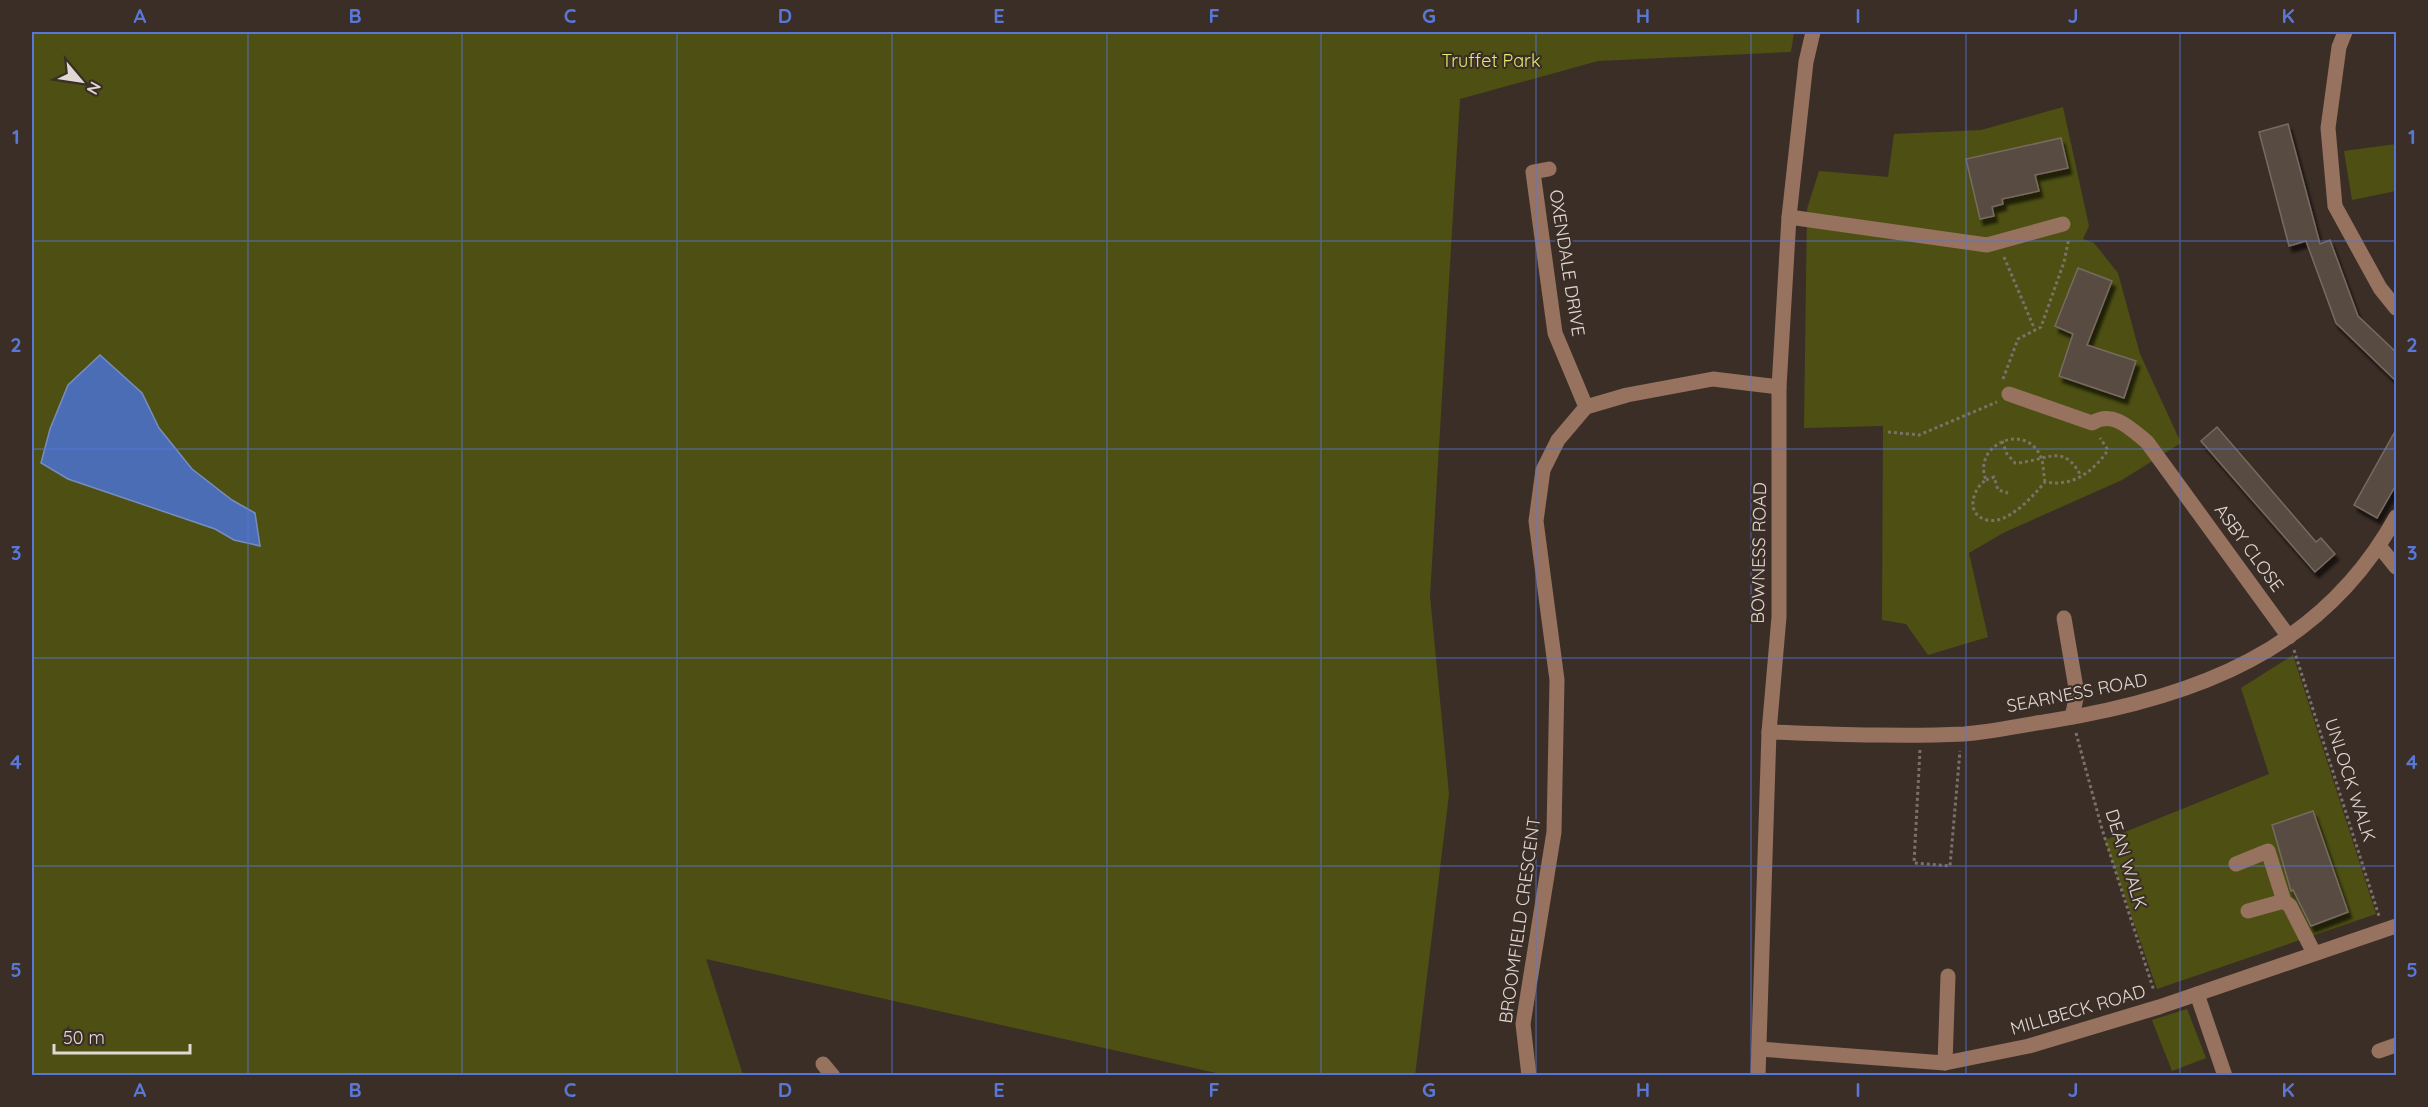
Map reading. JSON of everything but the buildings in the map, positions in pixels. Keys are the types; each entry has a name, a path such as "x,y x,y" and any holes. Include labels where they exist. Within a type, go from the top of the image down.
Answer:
{"street":[{"name":"BOWNESS ROAD","path":"1758,1076 1768,732 1779,617 1779,387 1789,217 1806,62 1813,32"},
{"path":"2344,32 2339,47 2328,128 2335,206 2380,288 2397,308"},
{"name":"OXENDALE DRIVE","path":"1549,169 1533,172 1555,333 1586,407"},
{"path":"1789,217 1978,243 1998,242 2063,224"},
{"path":"1586,407 1627,394 1713,379 1779,387"},
{"path":"2009,394 2092,423"},
{"name":"BROOMFIELD CRESCENT","path":"1529,1076 1523,1024 1554,832 1557,680 1536,521 1543,470 1558,440 1586,407"},
{"name":"ASBY CLOSE","path":"2092,423 2100,418 2116,419 2147,442 2289,638"},
{"name":"SEARNESS ROAD","path":"1768,732 1962,734 2072,717 2139,703 2234,671 2289,638 2324,611 2380,546 2397,517"},
{"path":"2380,546 2397,567"},
{"path":"2064,618 2077,694 2072,717"},
{"path":"2236,864 2268,851 2284,901 2290,906 2314,953"},
{"path":"2248,911 2284,901"},
{"name":"MILLBECK ROAD","path":"1759,1049 1945,1063 2029,1046 2159,1007 2390,928"},
{"path":"1945,1063 1948,976"},
{"path":"2197,994 2225,1076"},
{"path":"2379,1051 2397,1045"}],"path":[{"path":"1888,432 1918,435 1998,402 2007,401 2011,386 2001,378 2018,339 2041,327 2070,241 2063,224"},
{"path":"1998,242 2035,330"},
{"path":"2045,482 2052,483 2081,477 2098,465 2108,450 2092,423"},
{"path":"1986,480 1983,462 1990,447 2001,441 2021,438 2033,444 2041,458 2045,482"},
{"path":"2001,441 2007,454 2015,463 2029,462 2049,455 2065,457 2075,465 2081,477"},
{"path":"2008,493 1998,490 1994,477 1978,485 1972,497 1973,506 1980,516 1988,520 2003,517 2017,509 2045,482"},
{"name":"UNLOCK WALK","path":"2289,638 2390,928"},
{"name":"DEAN WALK","path":"2072,717 2102,829 2159,1007"},
{"path":"1921,735 1914,863 1950,866 1962,734"},
{"path":"2389,1076 2397,1073"}],"green space":[{"name":"Truffet Park","path":"32,32 1794,32 1791,52 1598,61 1460,99 1430,596 1449,794 1415,1076 1225,1075 706,959 743,1075 32,1075"},
{"path":"2063,107 2089,226 2083,239 2094,243 2118,273 2140,354 2181,443 2122,480 2003,533 1969,553 1988,637 1928,655 1906,624 1882,620 1883,426 1804,428 1807,209 1819,171 1888,177 1894,134 1981,130"},
{"path":"2396,144 2396,191 2352,200 2344,151"},
{"path":"2293,655 2376,914 2157,989 2105,840 2269,774 2241,688"},
{"path":"2187,1009 2206,1058 2172,1071 2152,1020"}],"water":[{"path":"100,355 142,393 159,428 192,469 232,500 255,513 260,546 234,540 215,529 68,479 41,463 50,429 68,385"}]}
